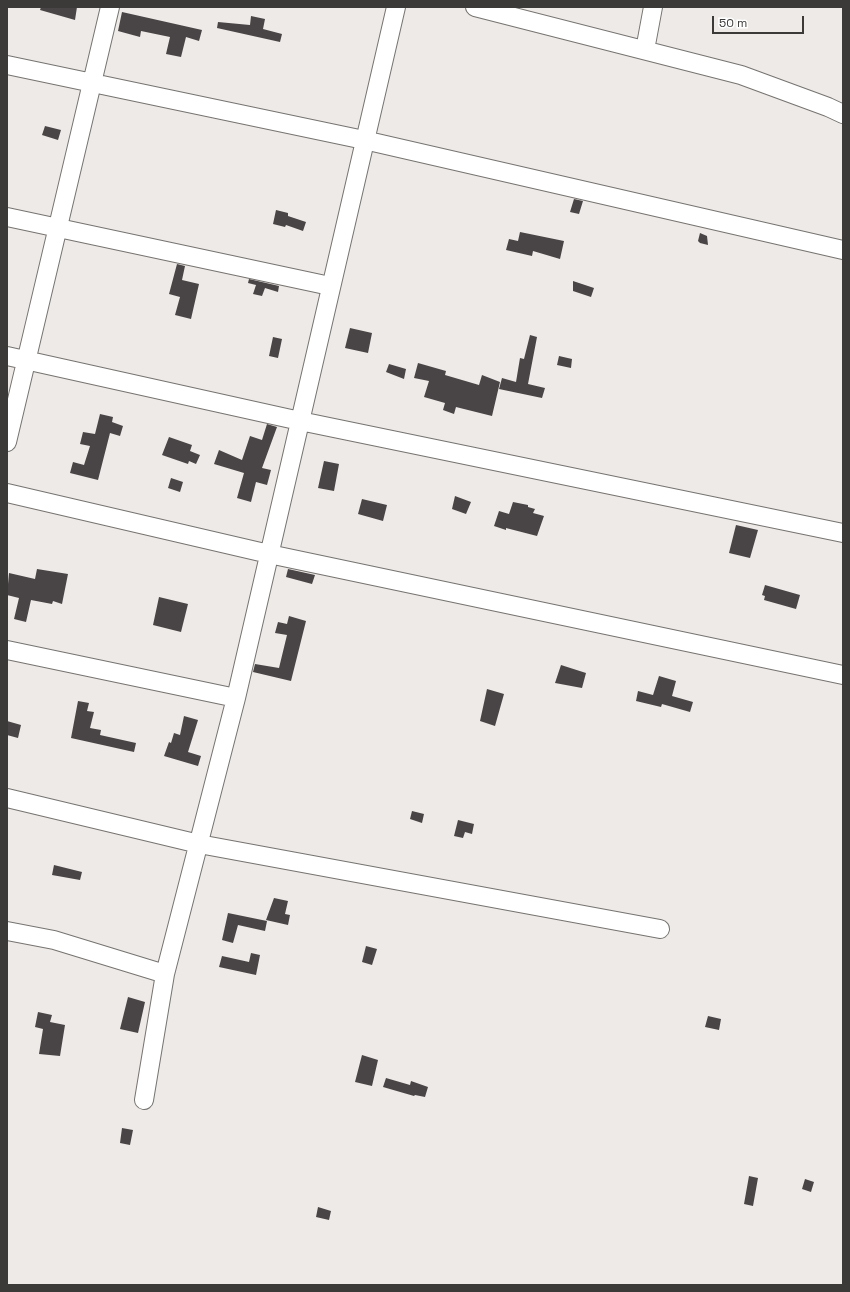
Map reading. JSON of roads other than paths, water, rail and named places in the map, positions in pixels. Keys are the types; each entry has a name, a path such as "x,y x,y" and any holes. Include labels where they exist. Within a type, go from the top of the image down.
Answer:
{"street":[{"path":"7,442 56,229 110,7"},
{"path":"144,1100 165,974 236,698 330,286 396,7"},
{"path":"475,7 741,75 843,114"},
{"path":"645,50 653,7"},
{"path":"7,65 364,140 843,250"},
{"path":"7,217 56,229 330,286"},
{"path":"7,356 300,421 843,533"},
{"path":"7,493 269,554 843,675"},
{"path":"7,650 236,698"},
{"path":"7,798 198,844 660,929"},
{"path":"7,931 54,940 165,974"}]}
